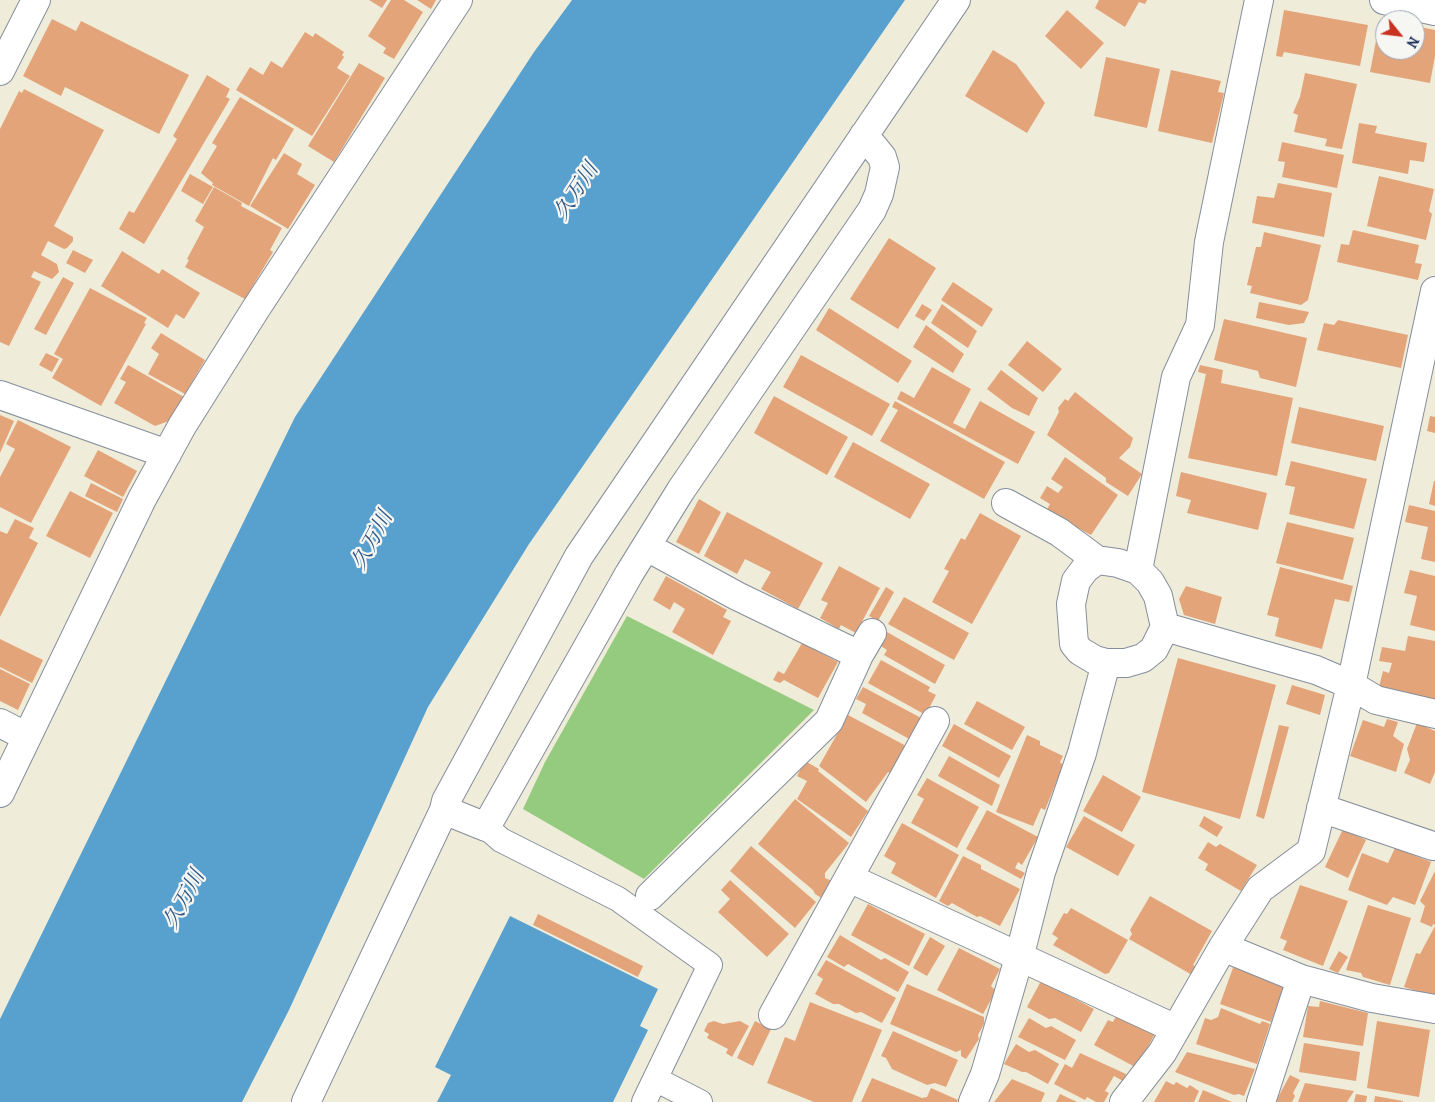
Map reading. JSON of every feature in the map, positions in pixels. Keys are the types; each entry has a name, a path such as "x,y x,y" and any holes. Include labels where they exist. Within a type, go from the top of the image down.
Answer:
{"street":[{"path":"0,71 36,0"},
{"path":"0,793 142,499 182,426 255,310 458,0"},
{"path":"306,1102 444,810 446,801 579,556 956,0"},
{"path":"1138,570 1176,377 1200,325 1209,242 1260,0"},
{"path":"1384,0 1435,11"},
{"path":"444,810 486,827 681,490 872,210 879,194 885,167 882,157 864,135"},
{"path":"1124,1102 1162,1053 1223,947 1260,889 1311,851 1351,685 1435,291"},
{"path":"0,395 167,454"},
{"path":"1006,503 1059,532 1097,560 1118,563 1138,570 1150,582 1158,596 1165,627 1154,649 1143,658 1126,663 1106,663 1086,656 1074,644 1071,604 1076,581 1084,569 1097,560"},
{"path":"647,546 737,596 865,644 829,721 650,896"},
{"path":"1165,627 1316,670 1351,685 1376,700 1435,714"},
{"path":"973,1102 984,1074 1019,958 1041,872 1082,753 1106,663"},
{"path":"773,1015 935,721"},
{"path":"0,723 27,737"},
{"path":"1321,808 1433,846"},
{"path":"849,878 1176,1029"},
{"path":"1223,947 1301,979 1372,998 1435,1009"},
{"path":"1261,1102 1301,979"}],"lane":[{"path":"486,827 501,840 618,899 710,965 644,1102"},
{"path":"655,1079 700,1102"}],"green space":[{"path":"627,616 814,710 644,879 523,809 545,762"}],"water":[{"name":"久万川","path":"572,0 905,0 529,544 428,707 289,1010 242,1102 0,1102 0,1019 295,417 534,52"},
{"path":"510,916 658,989 640,1026 648,1030 613,1102 437,1102 451,1075 435,1067"}],"building":[{"path":"369,0 387,0 382,8"},
{"path":"391,0 404,0 423,12 394,59 383,53 386,48 368,36"},
{"path":"417,0 436,0 431,9"},
{"path":"1099,0 1147,0 1145,4 1139,2 1125,27 1095,8"},
{"path":"1067,10 1104,43 1081,69 1045,36"},
{"path":"1284,10 1368,25 1360,66 1284,52 1282,57 1276,56"},
{"path":"52,19 76,31 81,21 189,75 159,134 65,87 61,96 23,76"},
{"path":"1425,28 1435,30 1435,56 1430,83 1370,72 1375,46 1375,60 1425,60"},
{"path":"305,32 313,37 315,33 344,52 342,55 344,57 337,68 350,76 312,136 236,90 250,67 263,75 271,61 282,68"},
{"path":"993,50 1016,64 1045,103 1027,133 965,96"},
{"path":"1106,57 1160,69 1147,128 1094,116"},
{"path":"359,63 385,78 334,162 308,146"},
{"path":"1171,70 1221,81 1218,92 1224,93 1212,143 1158,131"},
{"path":"1305,73 1357,84 1342,149 1325,146 1327,139 1294,132 1298,115 1293,113 1300,97"},
{"path":"207,75 230,89 226,97 230,99 144,244 119,229 129,211 134,213 177,139 173,136"},
{"path":"24,89 104,130 54,226 73,237 73,241 64,249 48,241 41,255 57,264 59,272 52,279 34,271 31,277 41,282 9,346 0,342 0,129 19,91 22,93"},
{"path":"240,97 294,129 276,160 273,158 249,206 212,185 213,183 201,173 217,146 212,143"},
{"path":"1359,123 1377,126 1375,133 1427,143 1424,162 1410,160 1408,174 1352,163"},
{"path":"1282,142 1344,155 1337,188 1282,177 1285,162 1278,161"},
{"path":"284,153 302,164 297,174 315,185 288,229 250,206"},
{"path":"190,174 213,187 203,204 181,191"},
{"path":"1379,176 1434,189 1429,211 1432,214 1426,240 1367,226"},
{"path":"1278,183 1332,193 1324,237 1252,223 1257,196 1274,198"},
{"path":"214,187 242,203 241,206 282,228 270,250 273,252 245,299 185,267 189,260 187,259 204,227 195,221"},
{"path":"1353,230 1419,245 1415,263 1422,264 1418,280 1337,262 1341,244 1349,245"},
{"path":"1264,232 1321,245 1308,300 1301,305 1250,293 1252,286 1247,285 1256,247 1261,247"},
{"path":"889,238 936,268 898,329 850,299"},
{"path":"73,250 93,260 85,273 66,263"},
{"path":"122,251 159,274 162,269 200,293 184,319 176,314 168,328 101,286"},
{"path":"63,277 74,283 46,335 34,329"},
{"path":"953,282 993,309 982,327 941,300"},
{"path":"90,288 147,318 144,323 146,324 101,406 52,378 63,359 54,354"},
{"path":"1259,302 1309,312 1304,323 1289,325 1256,318"},
{"path":"922,304 932,310 924,321 915,316"},
{"path":"942,304 977,331 968,348 931,323"},
{"path":"829,308 912,361 898,383 816,330"},
{"path":"1224,319 1307,338 1296,387 1260,378 1258,371 1214,360"},
{"path":"1338,320 1408,335 1401,368 1317,350 1324,323 1334,325"},
{"path":"926,325 964,354 953,373 913,347"},
{"path":"161,333 205,360 185,394 148,374 159,354 151,348"},
{"path":"1027,341 1062,369 1043,392 1008,365"},
{"path":"46,353 59,359 52,372 39,365"},
{"path":"801,355 890,404 872,436 783,387"},
{"path":"128,365 184,397 169,421 155,426 114,403 126,382 120,379"},
{"path":"1200,365 1223,370 1221,383 1293,398 1277,476 1188,458 1206,374 1198,372"},
{"path":"932,367 971,389 953,423 965,429 980,401 1035,432 1018,464 897,399 901,391 914,398"},
{"path":"1001,370 1038,398 1029,416 1012,408 987,389"},
{"path":"1075,392 1133,438 1130,447 1119,458 1142,474 1128,496 1106,482 1106,478 1047,435 1059,412 1058,408 1065,399 1068,401"},
{"path":"774,396 848,437 827,475 754,433"},
{"path":"895,401 1005,462 984,499 880,441 898,410 892,407"},
{"path":"1299,407 1384,426 1376,461 1291,443"},
{"path":"0,415 14,421 0,453"},
{"path":"1430,416 1435,417 1435,433 1427,431"},
{"path":"18,420 71,447 31,523 0,507 0,477 15,449 6,444"},
{"path":"853,442 930,484 910,519 834,477"},
{"path":"98,450 137,471 123,497 84,476"},
{"path":"1065,457 1118,495 1091,535 1046,511 1050,504 1040,498 1047,486 1058,493 1063,487 1051,479"},
{"path":"1291,461 1367,479 1354,529 1289,514 1295,487 1285,485"},
{"path":"1181,472 1267,493 1258,530 1187,513 1191,500 1176,496"},
{"path":"1435,481 1435,506 1429,504"},
{"path":"91,483 123,499 117,512 85,496"},
{"path":"70,491 113,513 90,558 46,536"},
{"path":"699,499 721,512 699,554 676,542"},
{"path":"1409,505 1435,511 1435,562 1421,559 1428,527 1405,522"},
{"path":"727,512 823,563 798,609 761,589 771,572 745,559 737,574 704,556"},
{"path":"980,513 1021,536 972,624 932,602 949,571 944,569 961,538 965,540"},
{"path":"15,519 34,528 29,538 38,543 0,617 0,531 7,534"},
{"path":"1287,522 1354,538 1343,580 1276,563"},
{"path":"839,566 880,588 856,633 841,625 839,629 820,618 828,603 821,600"},
{"path":"1280,567 1353,586 1349,602 1335,599 1322,649 1275,636 1279,618 1267,615"},
{"path":"1410,570 1435,576 1435,631 1410,625 1417,596 1404,593"},
{"path":"666,576 727,610 723,617 731,621 713,655 672,632 685,609 674,602 670,610 653,600"},
{"path":"1186,586 1222,597 1215,624 1184,615 1179,599"},
{"path":"886,587 894,592 878,621 869,616"},
{"path":"904,597 969,633 954,660 888,624"},
{"path":"887,632 945,665 935,684 884,655 887,650 879,645"},
{"path":"1408,636 1435,641 1435,699 1379,687 1383,671 1389,673 1392,663 1379,661 1382,647 1405,651"},
{"path":"0,639 43,660 32,683 0,667"},
{"path":"802,643 838,662 818,698 784,680 780,683 773,680 778,671 784,674"},
{"path":"1178,658 1276,685 1240,819 1142,792"},
{"path":"881,660 930,687 928,691 936,695 927,712 924,714 868,683"},
{"path":"0,669 30,684 18,710 0,701"},
{"path":"1292,685 1325,695 1320,715 1286,704"},
{"path":"863,687 923,719 911,740 862,713 866,704 856,699"},
{"path":"977,701 1025,727 1012,750 964,724"},
{"path":"848,715 910,748 894,775 888,772 866,802 819,766"},
{"path":"1387,719 1398,722 1393,736 1404,744 1396,772 1350,756 1363,720 1384,727"},
{"path":"1417,723 1435,731 1435,772 1430,784 1404,773 1410,760 1407,749"},
{"path":"954,724 1011,756 999,778 942,746"},
{"path":"1279,725 1289,727 1264,819 1256,816"},
{"path":"1027,735 1040,741 1040,745 1063,756 1060,762 1063,765 1045,810 1041,808 1033,826 996,812"},
{"path":"949,756 1000,785 992,806 938,776"},
{"path":"805,761 819,769 818,771 868,811 851,837 797,799 807,781 797,776"},
{"path":"1103,775 1141,797 1122,832 1083,811"},
{"path":"927,778 979,807 957,848 911,823 924,799 917,795"},
{"path":"795,799 849,843 825,873 825,878 832,881 823,899 758,844"},
{"path":"987,810 1038,837 1022,865 1018,862 1015,868 1025,873 1021,879 966,849"},
{"path":"1084,816 1135,845 1118,876 1066,847"},
{"path":"1204,816 1223,827 1217,837 1199,826"},
{"path":"902,823 959,855 936,898 891,873 896,863 884,856"},
{"path":"1343,829 1366,840 1348,878 1325,867"},
{"path":"1208,842 1216,847 1220,844 1257,865 1241,891 1205,870 1208,864 1198,858"},
{"path":"751,846 816,902 795,928 730,871"},
{"path":"1395,848 1431,862 1415,905 1393,897 1387,905 1348,890 1362,853 1388,863"},
{"path":"963,856 981,865 981,869 1020,889 1000,926 980,916 977,917 952,903 948,906 939,901"},
{"path":"1435,871 1435,925 1433,924 1432,927 1420,922 1425,906 1420,901"},
{"path":"730,880 789,934 767,957 718,912 730,899 721,890"},
{"path":"1300,885 1348,901 1323,966 1283,950 1287,941 1280,938"},
{"path":"1150,896 1212,931 1193,965 1199,968 1194,976 1129,939 1132,934 1130,930"},
{"path":"868,904 925,934 909,966 851,935"},
{"path":"1368,905 1411,918 1390,985 1363,977 1361,973 1346,970"},
{"path":"1071,908 1128,940 1109,973 1105,974 1053,945 1058,938 1052,934 1064,913 1067,914"},
{"path":"538,914 643,966 638,977 533,925"},
{"path":"1435,926 1435,997 1404,987 1416,953 1420,954"},
{"path":"840,935 881,960 885,958 909,972 898,992 848,964 844,967 827,957"},
{"path":"930,937 945,946 927,976 913,968"},
{"path":"959,948 1000,969 991,986 996,991 983,1014 937,990"},
{"path":"1339,951 1348,957 1338,973 1329,969"},
{"path":"826,960 896,998 882,1023 861,1012 856,1013 839,1004 833,1004 815,994 823,979 817,975"},
{"path":"1234,965 1285,983 1271,1022 1220,1004"},
{"path":"1041,981 1094,1009 1081,1032 1055,1018 1049,1019 1027,1007"},
{"path":"907,984 984,1017 984,1024 978,1035 979,1039 966,1059 961,1056 961,1050 956,1052 890,1024"},
{"path":"1320,1001 1368,1013 1363,1046 1303,1037 1308,1006 1319,1007"},
{"path":"810,1002 882,1030 852,1102 814,1102 767,1083 785,1037 795,1041"},
{"path":"1121,1006 1159,1026 1137,1068 1094,1045 1108,1020 1113,1022"},
{"path":"1221,1008 1260,1024 1262,1021 1270,1024 1257,1064 1196,1044 1205,1018 1211,1020 1218,1017"},
{"path":"1029,1018 1046,1028 1051,1026 1076,1040 1065,1060 1018,1037"},
{"path":"714,1021 723,1024 740,1021 749,1026 732,1057 726,1053 728,1049 707,1038 709,1034 704,1031 708,1023"},
{"path":"755,1021 771,1029 753,1066 737,1058"},
{"path":"1377,1021 1430,1030 1419,1097 1367,1088"},
{"path":"893,1031 958,1060 946,1087 935,1083 927,1085 892,1069 886,1058 881,1056"},
{"path":"1304,1043 1360,1052 1356,1081 1299,1072"},
{"path":"1016,1044 1029,1052 1035,1050 1059,1064 1048,1084 1026,1072 1004,1064"},
{"path":"1187,1052 1255,1069 1244,1096 1234,1095 1175,1072"},
{"path":"1080,1053 1126,1074 1123,1081 1114,1076 1105,1091 1109,1093 1104,1102 1096,1102 1087,1097 1085,1100 1054,1084 1065,1064 1072,1068"},
{"path":"1290,1075 1300,1080 1293,1093 1295,1096 1292,1102 1277,1102 1276,1101"},
{"path":"872,1078 922,1098 927,1097 931,1088 958,1100 957,1102 861,1102"},
{"path":"1012,1079 1045,1093 1041,1102 994,1102"},
{"path":"1166,1081 1174,1085 1176,1082 1187,1088 1190,1085 1199,1091 1194,1102 1154,1102"},
{"path":"1305,1083 1354,1091 1347,1102 1298,1102"},
{"path":"1203,1090 1232,1102 1198,1102"},
{"path":"1060,1094 1077,1102 1056,1102"},
{"path":"1356,1094 1367,1096 1366,1102 1354,1102"},
{"path":"1375,1096 1403,1101 1403,1102 1374,1102"}]}
